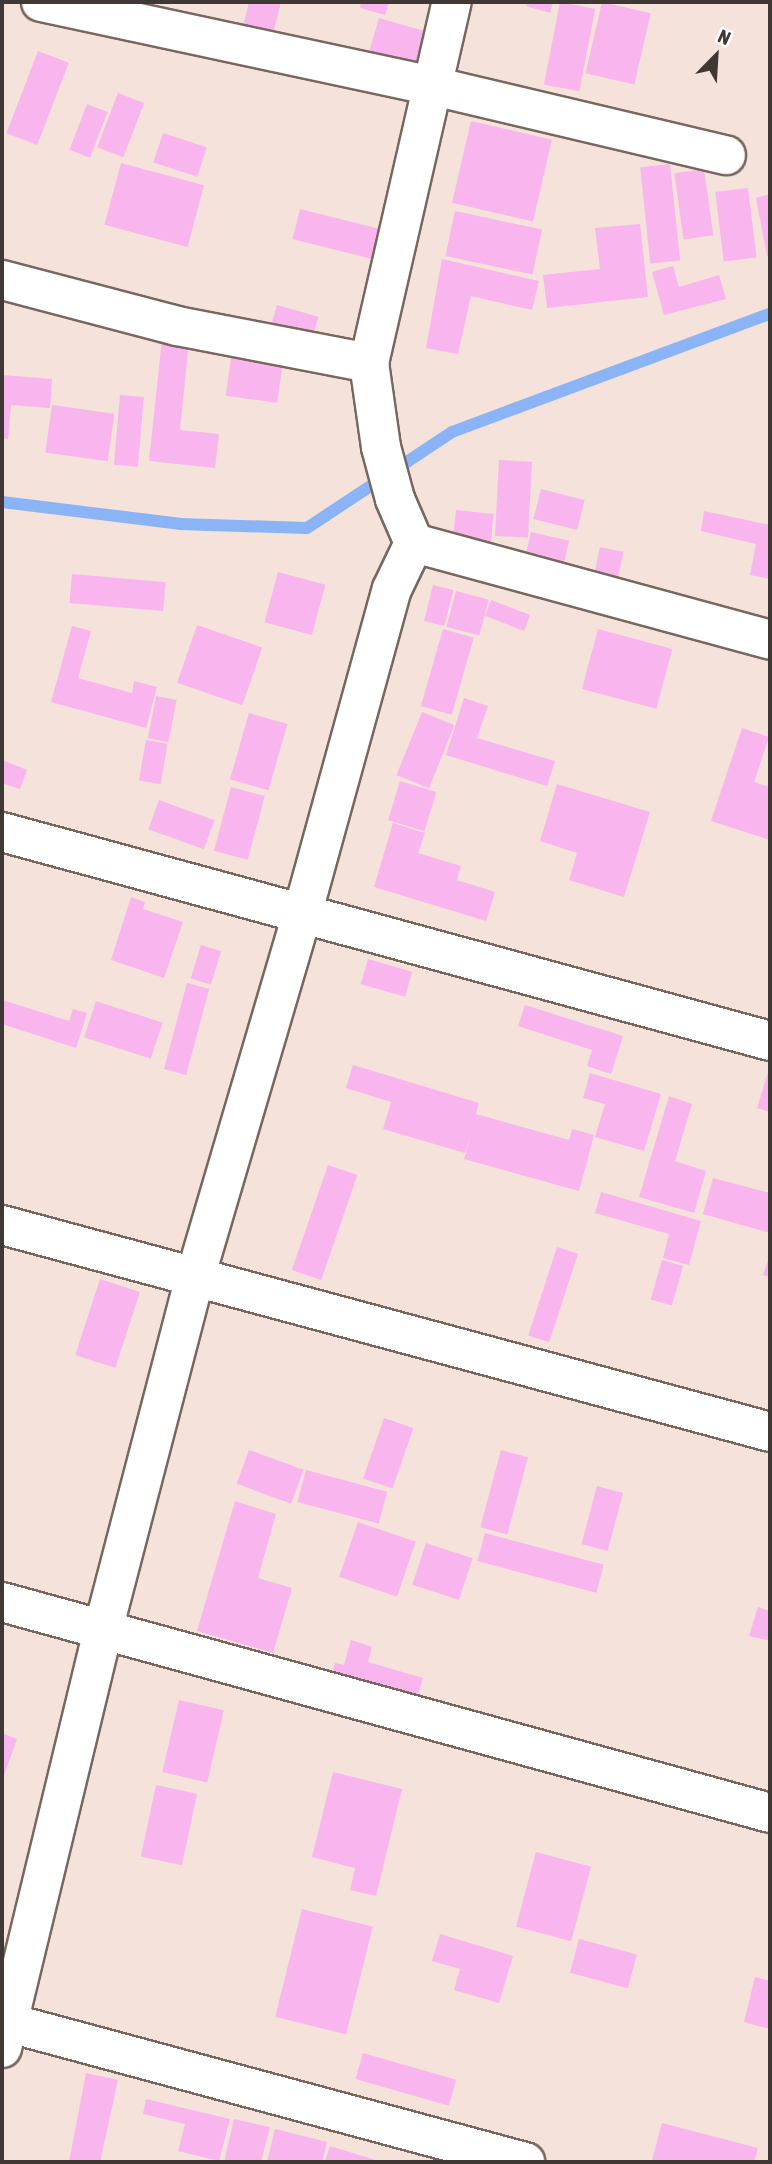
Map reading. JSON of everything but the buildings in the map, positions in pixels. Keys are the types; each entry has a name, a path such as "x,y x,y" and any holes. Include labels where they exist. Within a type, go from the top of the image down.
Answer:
{"street":[{"path":"41,2 433,86 726,155"},
{"path":"452,2 369,363 381,447 395,499 414,543 392,589 302,915 195,1278 103,1630 4,2030 525,2162"},
{"path":"2,280 177,326 369,363"},
{"path":"414,543 770,640"},
{"path":"2,832 770,1041"},
{"path":"2,1225 770,1433"},
{"path":"2,1602 770,1813"}],"waterway":[{"path":"2,502 180,524 307,528 452,432 770,314"}]}
